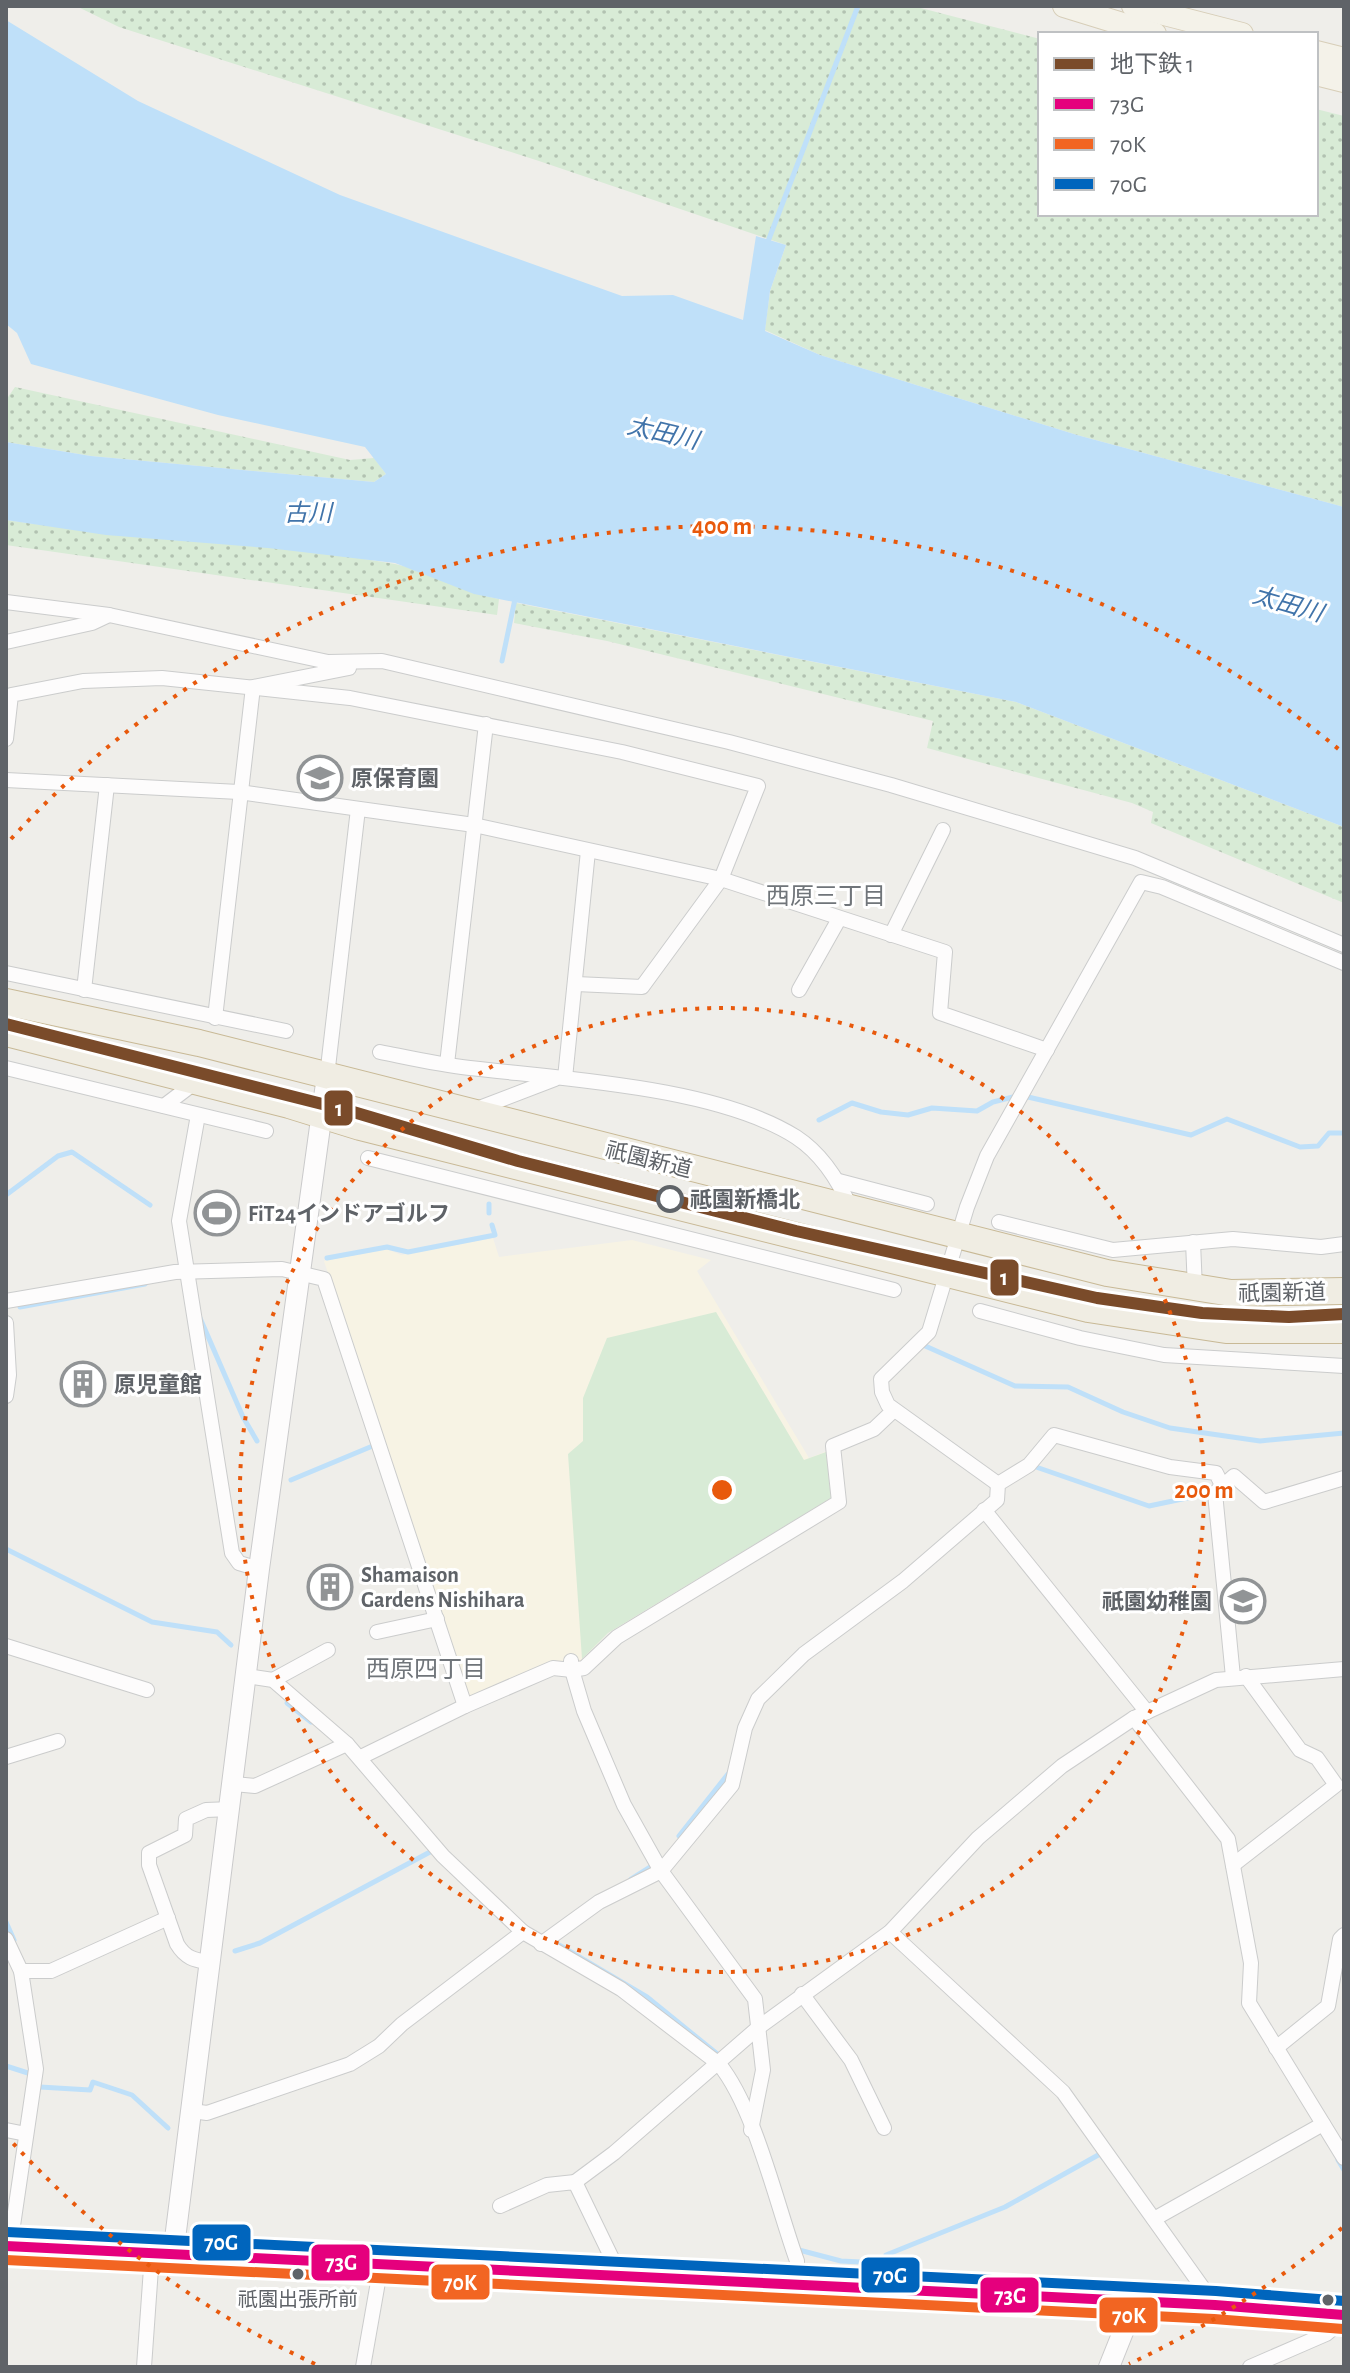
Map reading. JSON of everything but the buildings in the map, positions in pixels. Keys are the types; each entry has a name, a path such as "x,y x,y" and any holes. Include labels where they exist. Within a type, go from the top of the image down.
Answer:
{"highway":[{"name":"祇園新道","path":"6,1002 199,1043 1107,1273 1195,1289 1271,1293 1344,1291"},
{"name":"祇園新道","path":"6,1033 1088,1309 1226,1330 1344,1330"},
{"path":"8,2246 1215,2305 1344,2317"}],"main road":[{"path":"1064,6 1148,32"},
{"path":"1133,6 1234,32"},
{"path":"1318,52 1344,59"},
{"path":"1318,74 1344,81"}],"street":[{"path":"6,602 109,615 328,662 382,661 729,742 891,785 1135,858 1344,945"},
{"path":"6,642 92,623 109,615"},
{"path":"253,687 382,661"},
{"path":"6,739 11,695 99,680 162,678 350,698 622,752 758,786 721,879 642,987 576,984"},
{"path":"215,1018 253,687"},
{"path":"447,1064 486,724"},
{"path":"6,780 239,792 474,825 721,879 945,952 940,1013 1047,1050"},
{"path":"84,990 107,785"},
{"path":"144,2367 192,2111 259,1569 327,1076 358,809"},
{"path":"891,935 943,830"},
{"path":"562,1078 576,984 588,851"},
{"path":"998,1484 894,1410 884,1399 881,1379 929,1332 987,1156 1141,882 1162,887 1344,963"},
{"path":"799,990 839,919"},
{"path":"6,973 286,1031"},
{"path":"182,1011 199,1043"},
{"path":"380,1052 694,1099 763,1122 807,1145 839,1181 851,1209"},
{"path":"6,1068 266,1131"},
{"path":"466,1113 562,1078"},
{"path":"164,1106 198,1081"},
{"path":"198,1115 179,1221 185,1272 232,1553 239,1563 259,1569"},
{"path":"478,1155 496,1190"},
{"path":"368,1158 894,1290"},
{"path":"839,1181 927,1204"},
{"path":"999,1222 1113,1250 1233,1239 1321,1247 1344,1244"},
{"path":"1193,1242 1195,1289"},
{"path":"803,1267 841,1246"},
{"path":"6,1301 185,1272 282,1269 324,1279 465,1706"},
{"path":"1088,1309 1097,1332 1119,1347"},
{"path":"980,1311 1119,1347 1164,1355 1344,1366"},
{"path":"6,1323 9,1375 6,1396"},
{"path":"361,1757 465,1706 553,1668 584,1668 617,1637 839,1502 833,1446 874,1429 894,1410"},
{"path":"998,1484 1029,1465 1054,1435 1170,1467 1216,1473 1222,1485"},
{"path":"1233,1865 1336,1785 1317,1758 1300,1750 1240,1676 1215,1493 1234,1476 1264,1502 1344,1478"},
{"path":"541,1944 599,1902 661,1871 732,1785 745,1728 758,1699 804,1654 903,1581 997,1500 998,1484"},
{"path":"984,1510 1140,1715 1228,1839 1251,1963 1249,2003 1344,2158"},
{"path":"377,1632 437,1619"},
{"path":"6,1646 147,1690"},
{"path":"273,1680 328,1650"},
{"path":"572,1666 600,1751 624,1805 661,1871 755,1999 763,2070 751,2130"},
{"path":"500,2206 547,2185 575,2182 719,2064 759,2027 890,1932 978,1838 1062,1766 1140,1715 1216,1680 1344,1669"},
{"path":"246,1676 273,1680 347,1744 443,1856 523,1932 621,1989 719,2064 731,2079 751,2130 797,2261 797,2284"},
{"path":"6,1757 58,1741"},
{"path":"234,1784 255,1786 347,1744"},
{"path":"211,1963 183,1954 149,1865 149,1853 185,1835 186,1819 206,1810 231,1809"},
{"path":"21,1971 51,1971 168,1918"},
{"path":"192,2111 207,2113 350,2064 379,2046 402,2024 523,1932"},
{"path":"890,1932 1063,2092 1215,2305"},
{"path":"1276,2048 1328,2006 1340,1939 1344,1935"},
{"path":"6,1939 21,1971 36,2069 8,2246"},
{"path":"802,1994 851,2060 884,2128"},
{"path":"1154,2219 1323,2124"},
{"path":"6,2130 26,2134"},
{"path":"575,2182 621,2277"},
{"path":"363,2367 381,2265"},
{"path":"1109,2367 1135,2302"},
{"path":"1250,2367 1326,2334 1344,2317"}],"shaded area":[{"path":"493,1238 499,1257 632,1240 711,1260 697,1271 809,1458 827,1451 831,1499 608,1633 580,1662 558,1661 473,1697 466,1694 324,1261 387,1249 401,1255"}],"green space":[{"path":"76,6 913,6 1038,38 1038,216 1318,216 1318,110 1344,116 1344,507 1077,435 820,355 765,330 770,291 786,245 539,161 119,27"},
{"path":"15,387 350,460 374,458 386,474 374,482 91,456 6,442 6,400"},
{"path":"6,520 389,563 499,599 497,615 6,545"},
{"path":"516,603 1016,702 1344,827 1344,903 1151,823 1153,812 1132,803 927,748 933,721 607,641 514,623"},
{"path":"716,1312 804,1460 826,1452 831,1498 608,1633 582,1659 568,1454 583,1441 583,1398 607,1338"}],"water":[{"path":"6,20 138,101 340,195 622,296 673,295 743,320 756,236 786,245 770,291 765,331 820,355 1077,435 1344,507 1344,827 1016,702 474,594 395,563 268,548 106,535 6,520 6,442 91,456 374,482 386,474 365,447 218,415 31,364 17,333 6,324"}],"waterway":[{"path":"767,244 858,6"},
{"path":"502,661 515,599"},
{"path":"819,1120 852,1103 881,1112 908,1115 932,1108 977,1111 993,1102 1013,1097"},
{"path":"1028,1097 1191,1135 1227,1119 1300,1147 1318,1146 1329,1133 1344,1133"},
{"path":"6,1195 58,1156 72,1152 150,1205"},
{"path":"489,1204 489,1213"},
{"path":"327,1258 387,1247 408,1252 495,1235 492,1225"},
{"path":"20,1307 145,1284"},
{"path":"200,1318 243,1417 257,1441"},
{"path":"923,1345 1015,1386 1068,1387 1123,1412 1170,1428 1260,1441 1344,1433"},
{"path":"291,1480 375,1445"},
{"path":"1036,1467 1149,1506 1206,1494"},
{"path":"6,1549 152,1622 217,1632 231,1645"},
{"path":"287,1703 311,1722"},
{"path":"679,1836 728,1774"},
{"path":"235,1951 260,1943 430,1852"},
{"path":"631,1879 650,1867"},
{"path":"6,1922 14,1940"},
{"path":"559,1945 647,1997 721,2057"},
{"path":"6,2066 31,2074"},
{"path":"40,2087 90,2090 93,2082 132,2095 168,2128"},
{"path":"886,2255 1005,2207 1100,2154 1104,2159"},
{"path":"1338,2160 1344,2170"},
{"path":"799,2250 841,2261 861,2262"}],"metro line":[{"name":"1","path":"6,1024 350,1111 518,1161 796,1231 1097,1298 1202,1313 1289,1317 1344,1314"}],"transit line":[{"name":"70G","path":"7,2232 1216,2291 1344,2301"},
{"name":"73G","path":"6,2246 1215,2305 1344,2315"},
{"name":"70K","path":"6,2260 1214,2319 1343,2329"}],"place":[{"name":"原保育園","path":"320,778"},
{"name":"祗園新橋北","path":"670,1199"},
{"name":"FiT24インドアゴルフ","path":"217,1213"},
{"name":"原児童館","path":"83,1384"},
{"name":"Shamaison Gardens Nishihara","path":"330,1587"},
{"name":"祇園幼稚園","path":"1243,1601"},
{"name":"祇園出張所前","path":"298,2274"}],"district":[{"name":"西原三丁目","path":"826,896"},
{"name":"西原四丁目","path":"426,1669"}],"water label":[{"name":"太田川","path":"663,433"},
{"name":"古川","path":"308,513"},
{"name":"太田川","path":"1288,604"}]}
